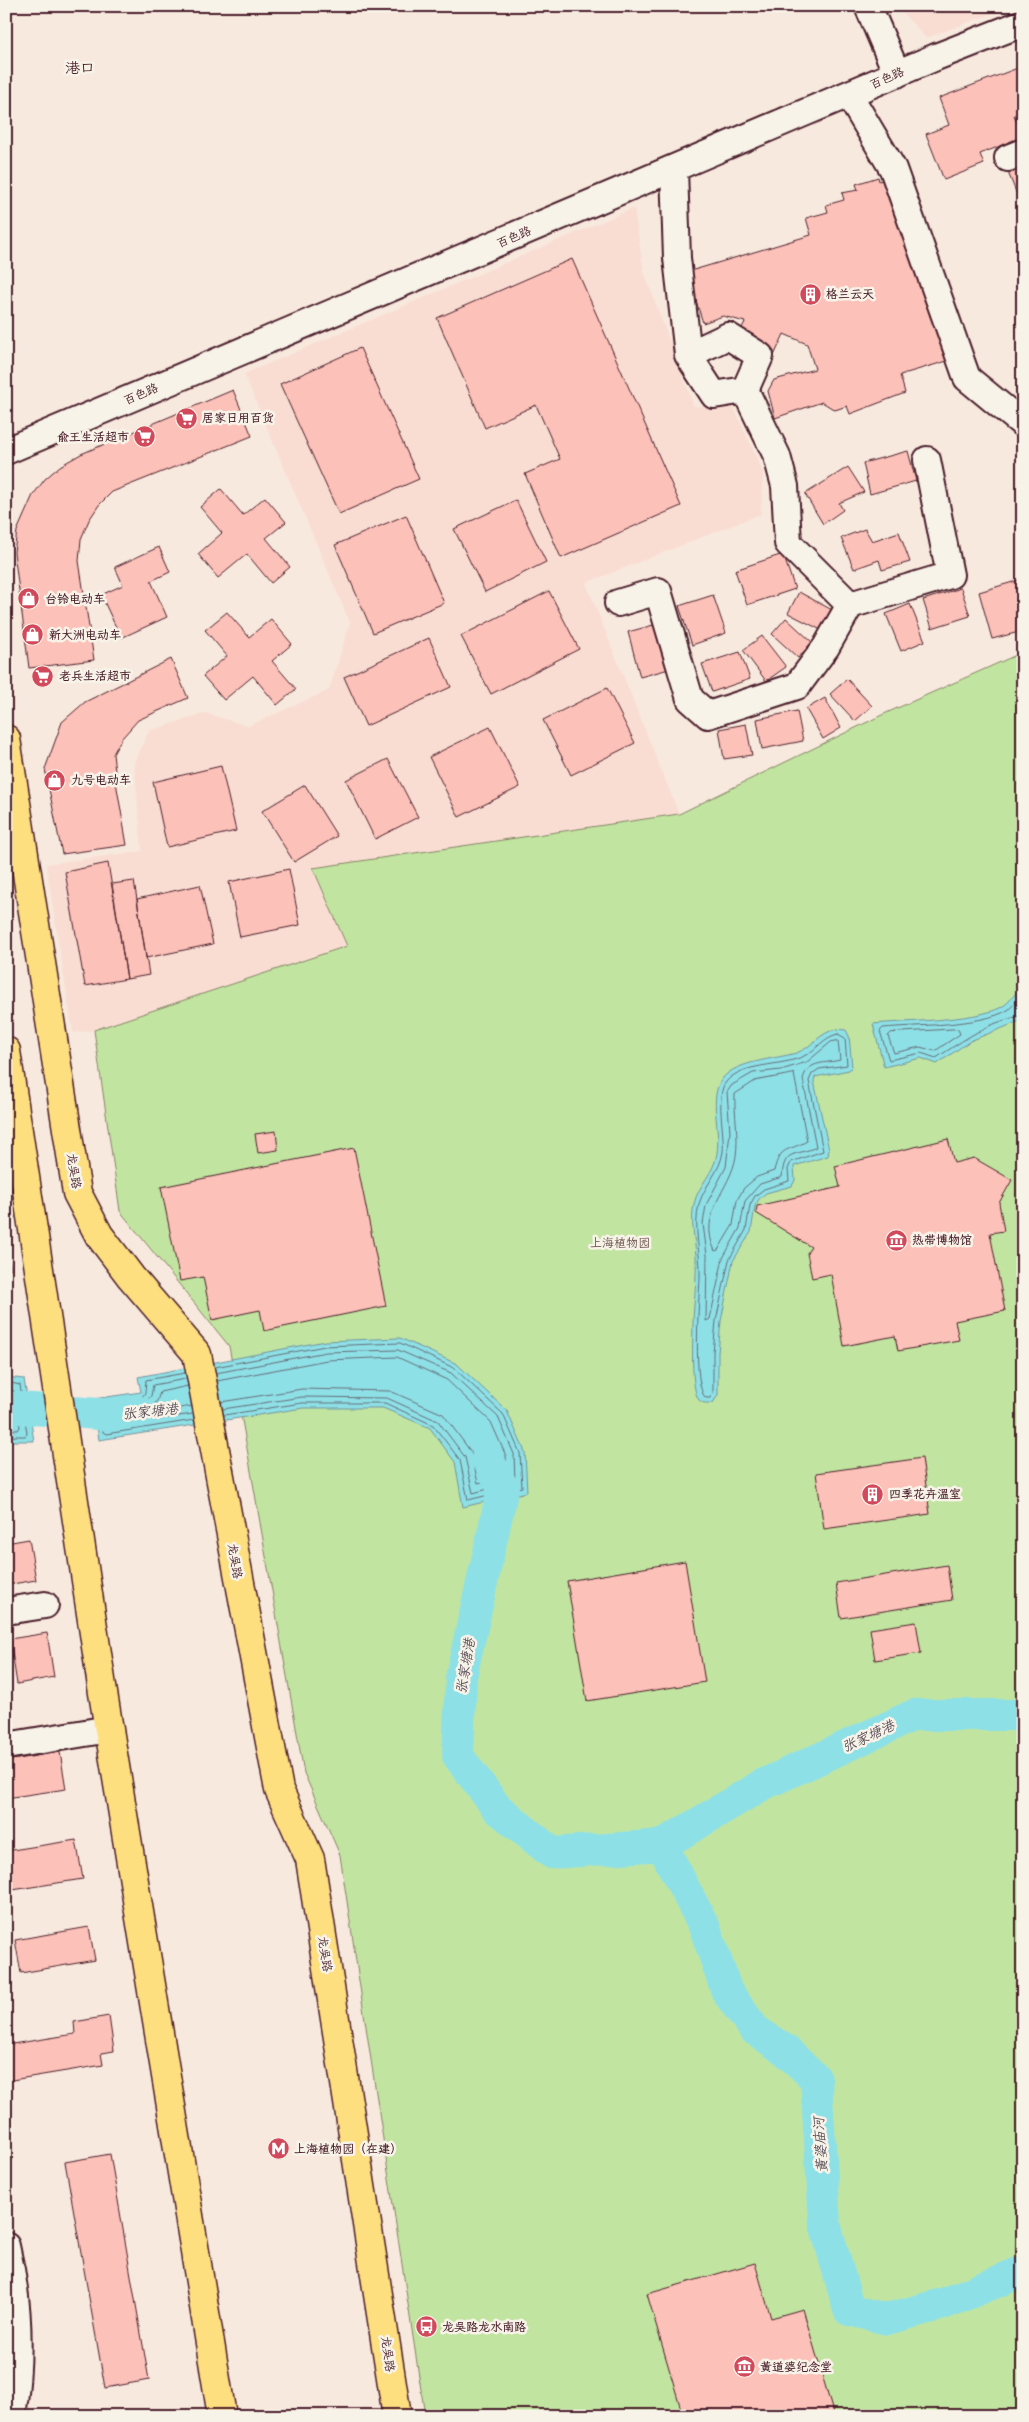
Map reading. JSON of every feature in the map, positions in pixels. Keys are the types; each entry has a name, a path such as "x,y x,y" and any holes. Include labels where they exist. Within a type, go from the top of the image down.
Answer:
{"main road":[{"name":"龙吴路","path":"6,739 77,1193 99,1236 131,1277 197,1354 279,1790 310,1858 397,2416"},
{"path":"7,1059 103,1693 222,2416"}],"street":[{"path":"868,6 898,74"},
{"name":"百色路","path":"6,450 898,74 1023,24"},
{"path":"849,95 893,169 967,378 1023,424"},
{"path":"674,170 677,258 688,355 714,396 745,390"},
{"path":"688,355 728,336 760,356 745,390 777,456 785,486 788,543 850,605"},
{"path":"618,603 658,591 690,699 708,715 797,686 826,648 850,605 950,575 927,460"},
{"path":"6,1611 45,1605"},
{"path":"6,1746 109,1729"},
{"path":"6,2246 13,2275 18,2320 19,2359 12,2416"}],"shaded area":[{"path":"896,6 1013,6 926,38"},
{"path":"634,208 644,272 694,406 733,405 763,472 761,514 586,583 679,814 314,868 347,946 94,1030 73,1033 46,864 142,851 134,762 149,731 205,713 248,726 329,690 350,623 244,374"}],"green space":[{"name":"上海植物园","path":"1023,652 1023,2416 425,2416 340,1855 304,1773 229,1346 120,1211 94,1030 347,946 313,868 679,814 884,714"}],"water":[{"path":"1023,983 1023,1018 1020,1021 970,1041 937,1064 921,1058 884,1067 873,1024 963,1017 996,1010 1013,997"},
{"path":"837,1029 846,1030 849,1036 852,1067 849,1070 815,1077 814,1081 829,1150 828,1156 794,1166 795,1180 792,1186 766,1193 755,1206 751,1232 733,1261 721,1321 718,1353 718,1395 713,1403 702,1402 696,1394 693,1374 696,1256 692,1217 696,1197 716,1160 718,1134 715,1104 718,1087 722,1079 736,1068 802,1051 825,1034"},
{"path":"400,1338 457,1364 507,1411 525,1452 527,1492 463,1507 455,1462 430,1428 383,1408 303,1408 99,1440 93,1399 141,1392 138,1377 325,1341"},
{"path":"6,1377 24,1379 34,1441 6,1441"}],"building":[{"path":"1023,66 1023,112 1014,115 1023,137 980,154 984,164 944,180 926,134 949,125 939,98"},
{"path":"1023,163 1023,209 1007,170"},
{"name":"格兰云天","path":"878,177 879,181 890,177 947,361 900,375 905,393 850,414 847,406 835,410 822,402 775,418 768,391 774,380 815,369 807,344 784,334 773,358 759,366 734,343 745,322 723,316 703,323 687,272 811,235 806,218 828,212 826,205 844,200 842,193 858,190 856,184"},
{"path":"572,259 681,506 561,558 525,474 560,459 536,405 485,428 437,318"},
{"path":"360,348 419,479 339,514 280,384"},
{"path":"233,390 252,436 112,492 99,505 89,520 81,539 79,561 94,660 29,668 14,552 17,531 33,495 45,479 60,466 81,454"},
{"path":"908,451 916,481 870,494 863,463"},
{"path":"848,467 864,492 839,503 843,510 823,524 805,494"},
{"path":"221,489 243,515 265,497 286,522 266,538 290,567 271,583 247,554 218,578 198,554 222,533 200,507"},
{"path":"516,500 546,562 485,592 454,529"},
{"path":"406,515 444,603 373,633 335,545"},
{"path":"865,529 872,541 899,532 910,562 882,570 879,560 854,569 841,538"},
{"path":"159,547 170,572 151,581 167,617 121,638 101,595 123,585 115,567"},
{"path":"783,554 795,589 747,605 735,570"},
{"path":"1023,579 1023,631 992,639 979,592"},
{"path":"961,588 970,616 932,628 923,600"},
{"path":"549,591 579,649 491,694 461,636"},
{"path":"799,592 834,611 823,631 788,613"},
{"path":"713,595 726,633 692,645 679,606"},
{"path":"910,604 925,641 901,651 886,614"},
{"path":"227,612 249,637 271,619 292,644 272,661 296,689 277,705 253,676 224,700 203,676 227,656 205,630"},
{"path":"786,618 812,642 798,658 772,634"},
{"path":"657,624 669,669 640,677 628,632"},
{"path":"762,636 786,667 766,681 743,650"},
{"path":"429,638 451,687 366,726 344,677"},
{"path":"740,652 750,679 712,692 702,664"},
{"path":"171,659 188,698 138,720 122,738 113,754 127,845 62,854 45,769 62,722 85,702"},
{"path":"847,679 872,706 855,721 830,694"},
{"path":"607,688 635,743 571,775 543,720"},
{"path":"825,698 841,728 823,739 806,709"},
{"path":"797,711 803,741 762,749 757,719"},
{"path":"746,724 752,755 724,759 719,729"},
{"path":"490,727 520,787 459,817 429,757"},
{"path":"388,759 418,817 375,839 346,780"},
{"path":"221,766 236,831 167,847 153,782"},
{"path":"305,785 337,836 294,862 262,811"},
{"path":"108,863 127,979 85,986 65,872"},
{"path":"289,869 300,925 240,937 229,882"},
{"path":"134,881 149,975 127,979 112,884"},
{"path":"200,885 213,944 146,958 137,899"},
{"path":"276,1131 278,1150 258,1153 255,1134"},
{"name":"热带博物馆","path":"948,1139 954,1163 974,1158 1012,1180 999,1203 1004,1231 990,1233 1005,1311 955,1321 959,1340 898,1351 895,1336 844,1346 831,1274 812,1278 807,1253 811,1247 756,1213 757,1206 840,1187 835,1166"},
{"path":"354,1148 386,1306 264,1331 260,1310 212,1320 203,1277 180,1281 161,1187"},
{"path":"6,1246 11,1269 6,1270"},
{"name":"四季花卉温室","path":"922,1458 930,1514 824,1529 816,1473"},
{"path":"29,1539 36,1580 6,1585 6,1543"},
{"path":"685,1561 705,1682 587,1701 567,1581"},
{"path":"947,1565 952,1600 841,1618 836,1583"},
{"path":"916,1622 921,1653 875,1660 870,1629"},
{"path":"47,1633 54,1677 17,1684 10,1639"},
{"path":"60,1752 66,1789 6,1798 6,1761"},
{"path":"76,1840 83,1879 6,1891 6,1851"},
{"path":"89,1927 95,1960 21,1973 15,1940"},
{"path":"109,2016 114,2051 101,2053 103,2065 6,2081 6,2045 75,2034 74,2022"},
{"path":"110,2154 149,2380 105,2388 65,2162"},
{"name":"黄道婆纪念堂","path":"755,2263 771,2318 803,2309 834,2416 683,2416 647,2294"}],"waterway":[{"name":"张家塘港","path":"6,1407 112,1415 140,1412"},
{"name":"张家塘港","path":"487,1458 503,1488 461,1677 458,1756 497,1808 552,1853 662,1845 762,1785 914,1715 1023,1715"},
{"name":"黄婆庙河","path":"662,1845 705,1928 727,1992 755,2030 785,2050 816,2079 825,2224 849,2310 887,2319 943,2304 1023,2271"}],"place":[{"name":"格兰云天","path":"810,294"},
{"name":"居家日用百货","path":"186,418"},
{"name":"俞王生活超市","path":"145,437"},
{"name":"台铃电动车","path":"29,599"},
{"name":"新大洲电动车","path":"33,635"},
{"name":"老兵生活超市","path":"43,676"},
{"name":"九号电动车","path":"55,780"},
{"name":"热带博物馆","path":"896,1240"},
{"name":"四季花卉温室","path":"873,1494"},
{"name":"上海植物园（在建）","path":"278,2149"},
{"name":"龙吴路龙水南路","path":"426,2327"},
{"name":"黄道婆纪念堂","path":"744,2367"}],"district":[{"name":"港口","path":"80,68"}]}
